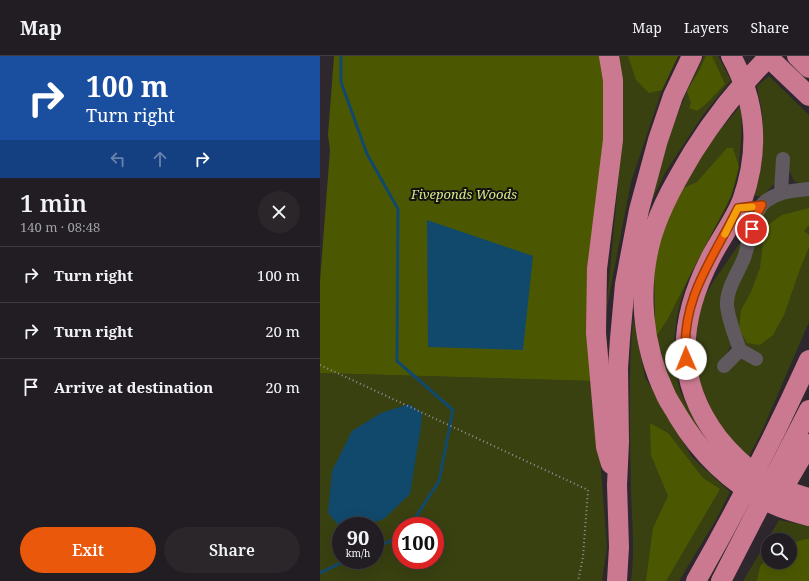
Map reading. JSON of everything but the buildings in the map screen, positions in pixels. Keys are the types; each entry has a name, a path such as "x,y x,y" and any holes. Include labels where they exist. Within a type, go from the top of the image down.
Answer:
{"highway":[{"path":"609,56 613,80 614,140 597,269 596,333 606,447 617,485"},
{"path":"692,56 673,96 658,140 639,210 639,256 644,288 644,312 648,343 665,393 689,434 709,457 747,489 777,497 809,498"},
{"path":"732,56 741,74 752,109 754,130 752,158 747,184 738,208 728,230 712,256 699,282 691,306 685,349 687,369 698,407 724,445 744,465 763,480 777,497 809,516"},
{"path":"767,56 809,96"},
{"path":"617,581 619,547 617,485 619,442 618,398 620,339 626,284 639,256 652,236 664,205 684,166 709,128 740,88 770,56"},
{"path":"797,56 809,68"},
{"path":"696,581 728,524 809,360"},
{"path":"720,581 746,534 772,510 801,448 809,410"}],"lane":[{"path":"781,192 783,159"},
{"path":"756,359 740,350 734,333 727,306 731,284 745,257 758,212 764,202 781,192 809,190"},
{"path":"738,208 762,205"},
{"path":"724,366 740,350"}],"path":[{"path":"320,365 588,490 583,556 578,581"}],"green space":[{"name":"Fiveponds Woods","path":"334,56 602,56 606,72 594,381 320,373 320,281 330,150 328,135"},
{"path":"618,56 678,56 662,90 631,182 606,312 622,141"},
{"path":"628,56 678,56 662,90 649,93 636,80"},
{"path":"704,56 718,56 731,80 703,115 665,173 648,208 671,131 687,91"},
{"path":"706,56 712,56 725,84 697,111 689,108 691,103 687,91"},
{"path":"769,76 809,115 809,187 794,181 789,170 762,197 753,195 761,165 763,145 762,113 757,86"},
{"path":"742,104 739,163 735,186 727,206 689,276 681,300 676,325 674,351 678,382 683,398 702,434 674,396 655,338 675,198 709,143"},
{"path":"727,148 733,148 739,167 731,196 667,320 655,338 654,260 675,198 681,189 697,182"},
{"path":"809,193 809,322 762,431 748,458 717,425 694,368 698,308 713,282 750,228 728,289 731,346 723,359 739,341 731,303 766,205 778,197"},
{"path":"809,208 809,225 804,231 809,235 809,247 784,315 773,335 760,345 747,343 739,329 741,310 751,292 760,268 763,244 768,225 782,215"},
{"path":"633,318 645,377 692,457 730,492 717,518 679,581 631,581 633,548 630,383"},
{"path":"320,373 594,381 607,547 602,581 320,581"},
{"path":"650,423 668,433 703,478 720,489 666,581 646,581 653,528 668,496 651,455"},
{"path":"779,520 809,526 809,581 743,581 761,550 761,569 797,569 797,533 771,533"},
{"path":"809,539 809,581 757,581 761,565 761,569 797,569 797,542"}],"water":[{"path":"427,220 533,256 523,350 428,347"},
{"path":"409,404 422,413 410,494 384,519 384,517 332,518 328,513 332,471 352,431 381,413"}],"waterway":[{"path":"341,56 341,82 367,154 398,209 397,361 453,410 439,481 416,517"},
{"path":"384,544 392,540"},
{"path":"320,573 332,567"}],"slow traffic":[{"path":"725,234 738,208 752,207"}],"route":[{"path":"686,359 685,349 687,327 691,306 699,282 712,256 728,230 738,208 762,205 752,229"}]}
